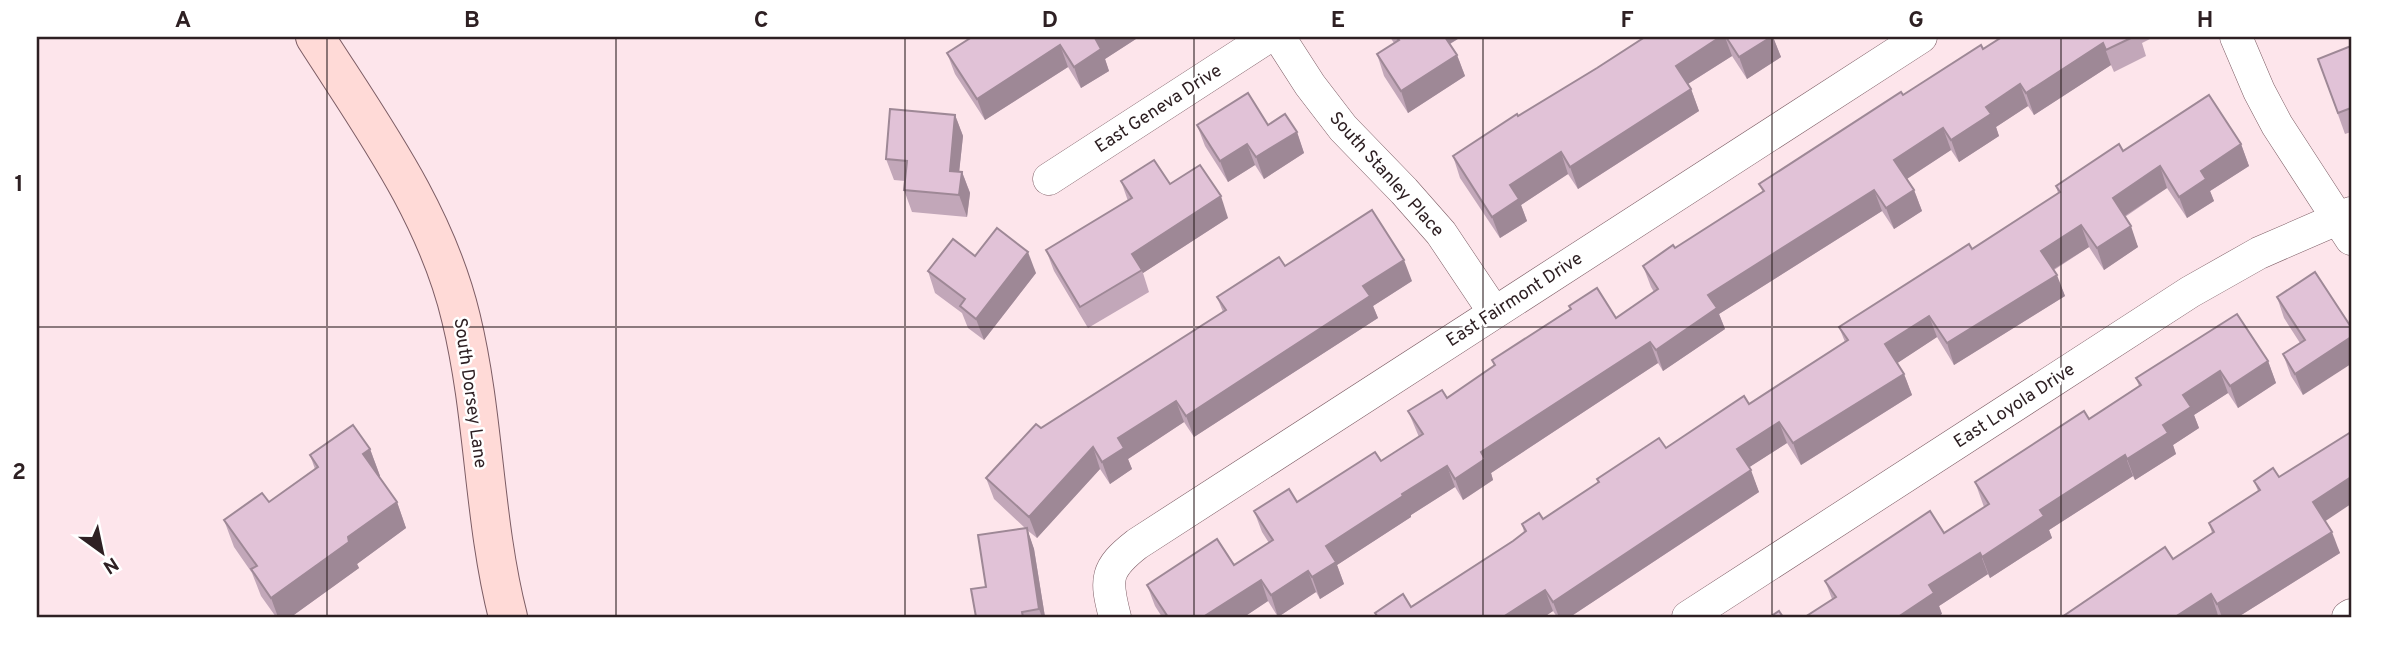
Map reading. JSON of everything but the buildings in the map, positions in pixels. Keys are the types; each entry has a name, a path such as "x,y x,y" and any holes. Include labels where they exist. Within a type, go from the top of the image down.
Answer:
{"street":[{"name":"South Dorsey Lane","path":"315,37 410,188 452,285 468,348 489,525 508,617"},
{"name":"East Geneva Drive","path":"1049,179 1268,37"},
{"name":"South Stanley Place","path":"1279,37 1310,85 1343,128 1441,233 1494,312"},
{"name":"East Fairmont Drive","path":"1115,617 1108,585 1112,568 1137,544 1921,37"},
{"path":"2236,37 2277,125 2347,223"},
{"name":"East Loyola Drive","path":"1688,617 2189,292 2259,253 2347,223"}]}
